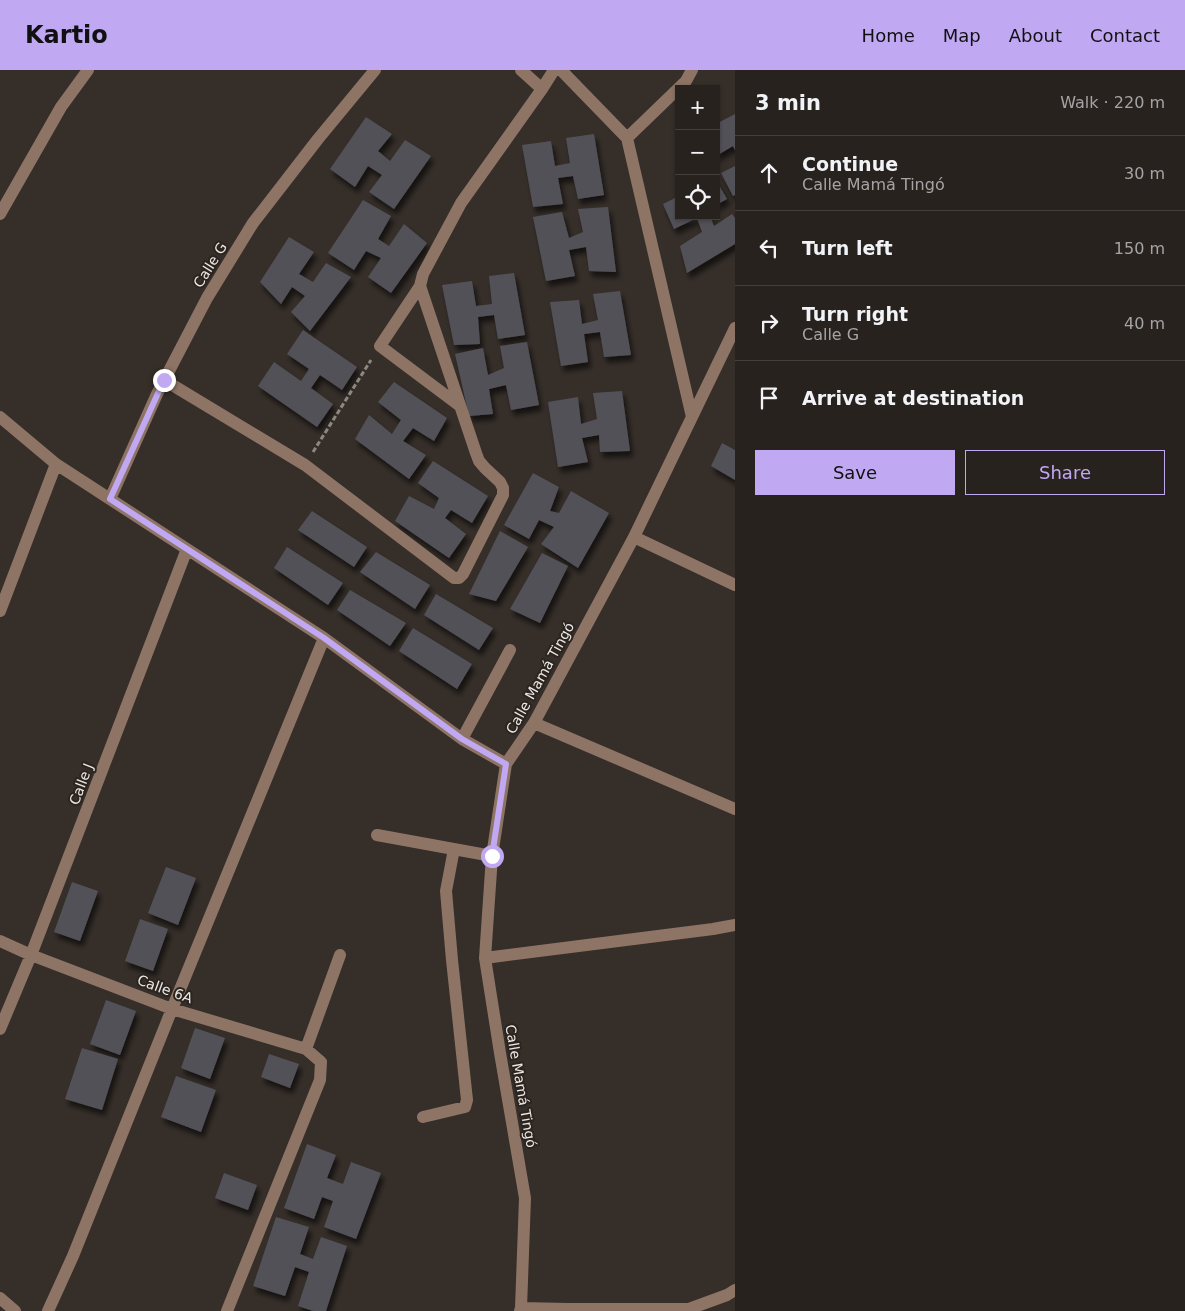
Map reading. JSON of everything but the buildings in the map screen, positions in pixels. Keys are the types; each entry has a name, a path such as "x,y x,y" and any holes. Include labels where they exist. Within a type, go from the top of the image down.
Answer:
{"street":[{"path":"0,214 61,108 88,70"},
{"name":"Calle G","path":"110,499 164,380 207,298 254,223 318,139 375,70"},
{"path":"521,70 542,89"},
{"path":"460,406 380,346 420,286 423,274 461,203 554,70"},
{"path":"561,70 627,138 692,417"},
{"path":"627,138 686,81 692,70"},
{"path":"164,380 305,465 454,578 459,578 463,574 503,495 503,488 500,482 479,461 420,286"},
{"name":"Calle Mamá Tingó","path":"735,328 634,537 534,723 506,764 492,856 485,958 525,1198 521,1309 689,1310 735,1290"},
{"path":"0,417 56,464 324,638 462,739 506,764"},
{"path":"0,612 56,464"},
{"path":"634,537 735,585"},
{"name":"Calle J","path":"0,1029 31,955 187,549"},
{"path":"48,1311 73,1256 324,638"},
{"path":"462,739 510,650"},
{"path":"534,723 735,809"},
{"path":"377,835 492,856"},
{"path":"423,1117 466,1107 468,1100 446,891 454,849"},
{"path":"485,958 735,925"},
{"name":"Calle 6A","path":"0,941 31,955 172,1009 306,1049 321,1062 320,1080 227,1311"},
{"path":"306,1049 340,955"},
{"path":"0,1298 15,1311"}],"path":[{"path":"305,465 380,346"}],"route":[{"path":"164,380 110,499 324,638 462,739 506,764 492,856"}]}
